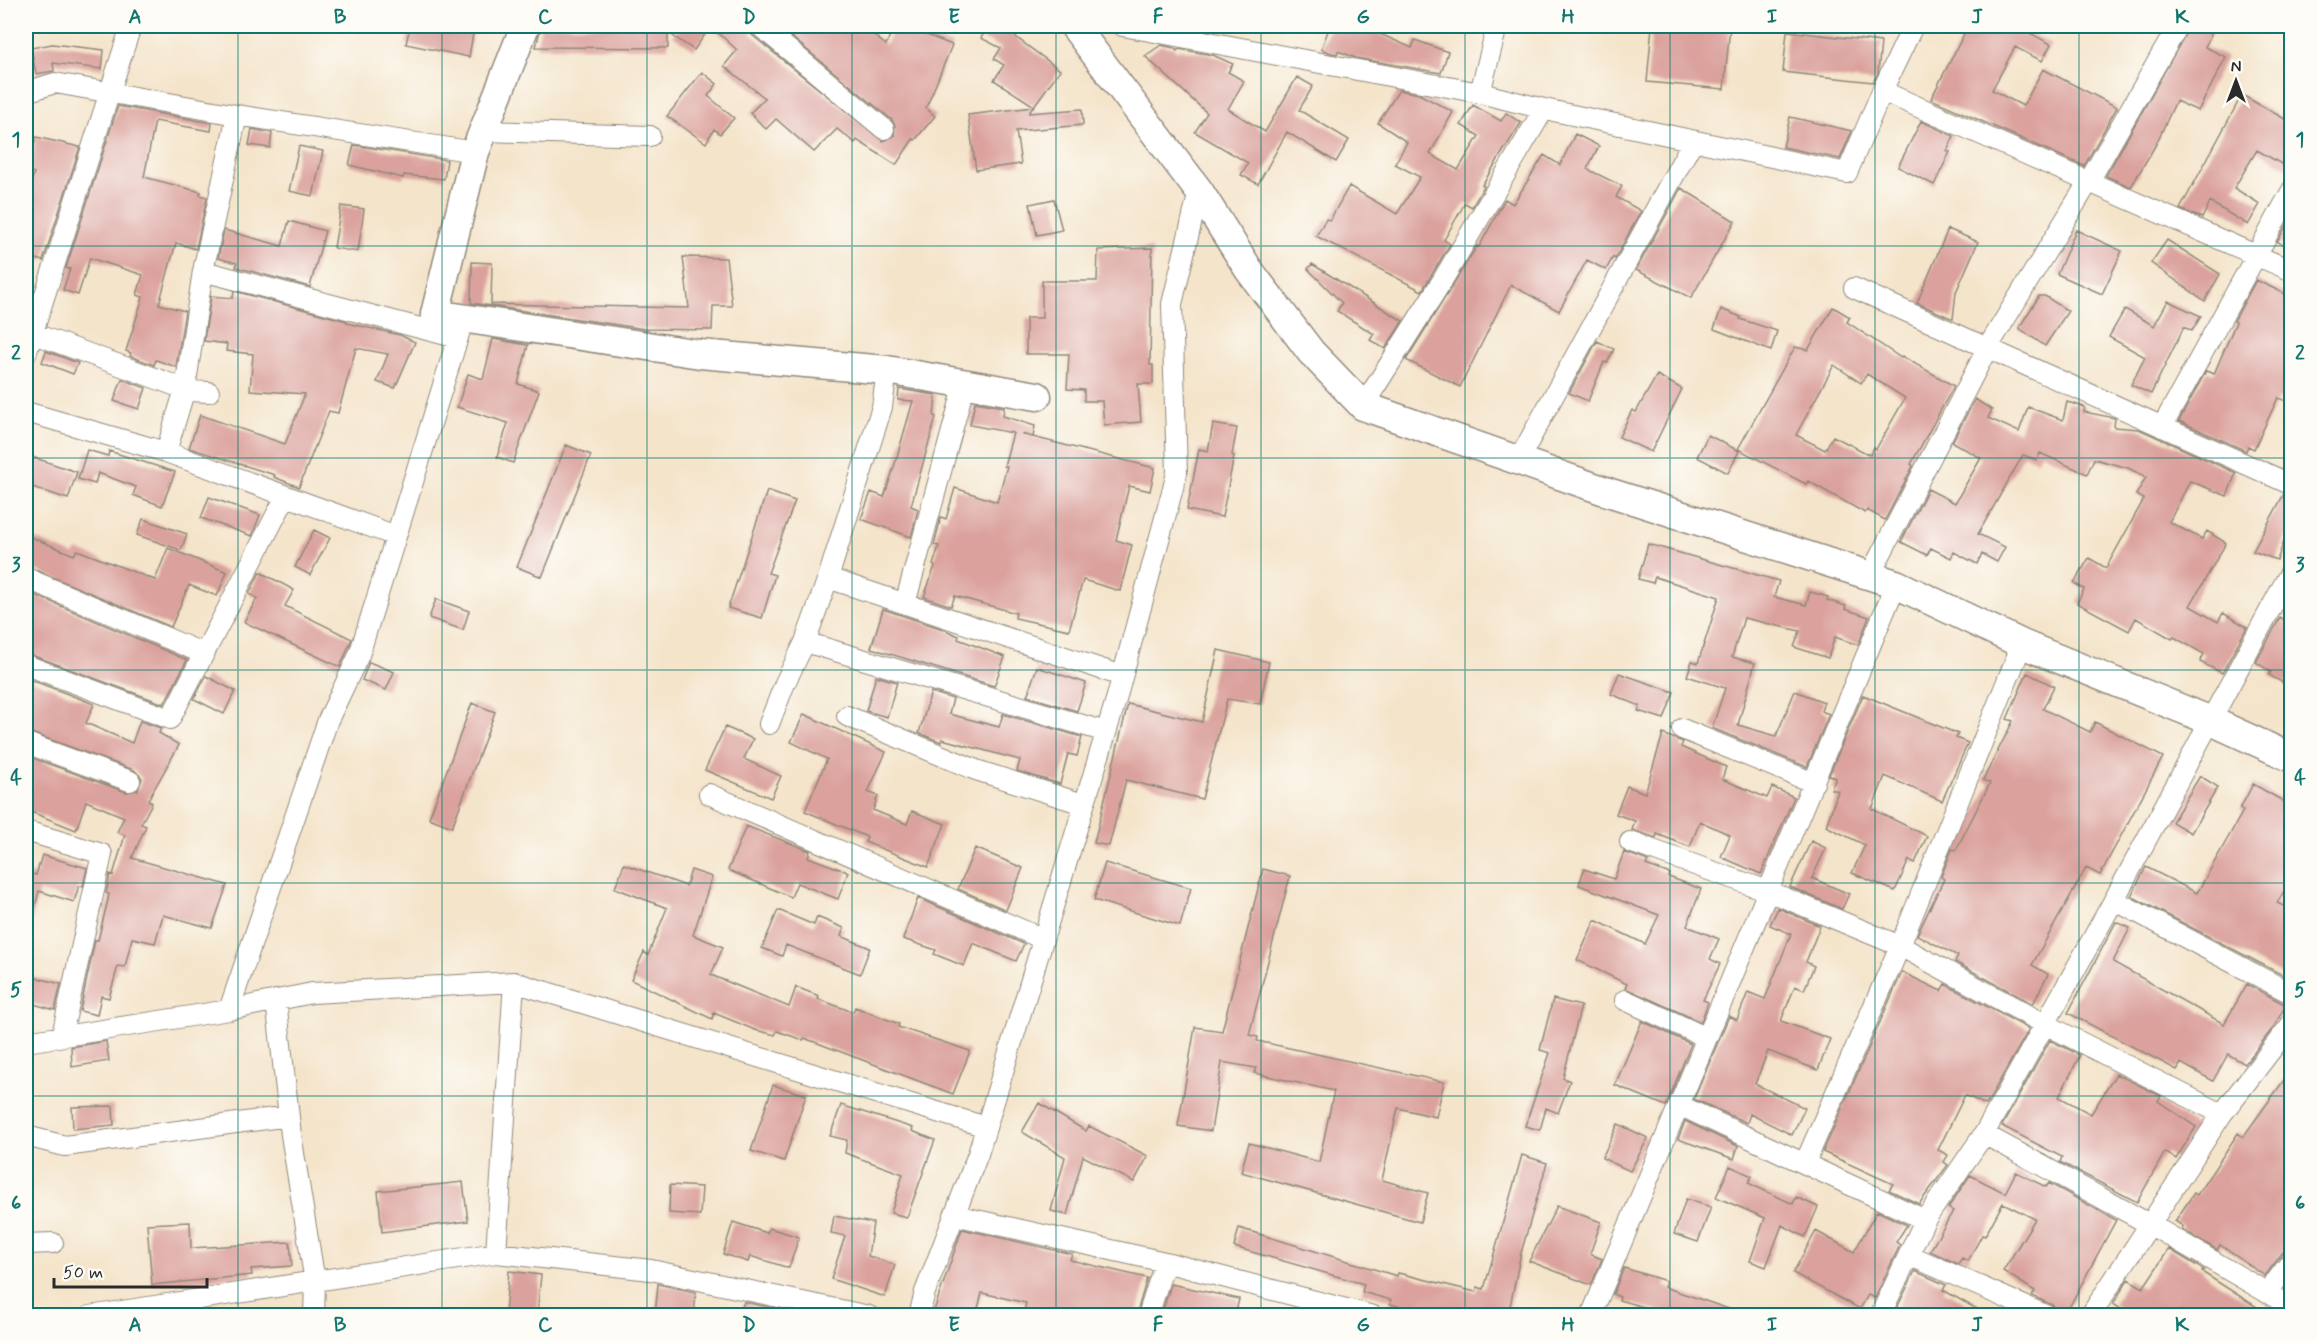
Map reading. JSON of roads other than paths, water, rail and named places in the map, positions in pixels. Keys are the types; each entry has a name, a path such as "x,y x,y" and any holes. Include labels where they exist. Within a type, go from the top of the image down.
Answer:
{"main road":[{"path":"525,26 479,142 435,314 461,328 700,354 887,370 1037,396"},
{"path":"1074,26 1199,191 1249,270 1311,352 1364,406 1518,461 1882,581 2022,644 2209,720 2292,758"}],"street":[{"path":"26,354 130,26"},
{"path":"760,26 885,129"},
{"path":"1124,26 1480,93 1544,109 1847,173 1913,26"},
{"path":"1480,93 1497,26"},
{"path":"1591,1316 1814,783 1882,581 1988,347 2089,181 2178,26"},
{"path":"26,92 55,83 109,90 237,115 479,142 650,136"},
{"path":"1882,91 2292,271"},
{"path":"1364,406 1544,109"},
{"path":"166,452 185,389 203,271 237,115"},
{"path":"1518,461 1694,141"},
{"path":"2162,427 2254,255 2292,190"},
{"path":"919,1316 925,1292 986,1127 1044,939 1122,676 1177,473 1172,304 1199,191"},
{"path":"203,271 461,328 359,655 328,720 229,1010"},
{"path":"1854,288 2292,485"},
{"path":"32,333 185,389 209,392"},
{"path":"769,724 784,682 805,642 828,578 882,406 887,370"},
{"path":"905,604 965,383"},
{"path":"26,412 166,452 396,536"},
{"path":"26,665 170,719 202,653 286,495"},
{"path":"1880,1316 1925,1220 1984,1134 2043,1023 2114,900 2292,569"},
{"path":"26,578 202,653"},
{"path":"828,578 1122,676"},
{"path":"805,642 1106,732"},
{"path":"1805,1163 1900,946 2022,644"},
{"path":"847,716 976,771 1083,804"},
{"path":"1682,729 1814,783"},
{"path":"26,743 130,781"},
{"path":"709,794 1044,939"},
{"path":"26,831 102,854 62,1035"},
{"path":"1629,842 1768,891 1900,946 2043,1023 2222,1114"},
{"path":"2114,900 2292,994"},
{"path":"26,1042 229,1010 312,993 514,982 986,1127"},
{"path":"496,1253 514,982"},
{"path":"276,1000 289,1116 315,1282 314,1316"},
{"path":"1625,1000 1706,1037"},
{"path":"2090,1316 2222,1114 2292,1023"},
{"path":"1678,1105 1925,1220"},
{"path":"26,1136 64,1146 289,1116"},
{"path":"1984,1134 2151,1225 2292,1307"},
{"path":"954,1215 1166,1262 1367,1315"},
{"path":"26,1244 52,1243"},
{"path":"90,1316 496,1253 651,1270 869,1316"},
{"path":"1909,1255 2047,1316"},
{"path":"2267,1293 2292,1260"},
{"path":"1148,1316 1166,1262"}]}
